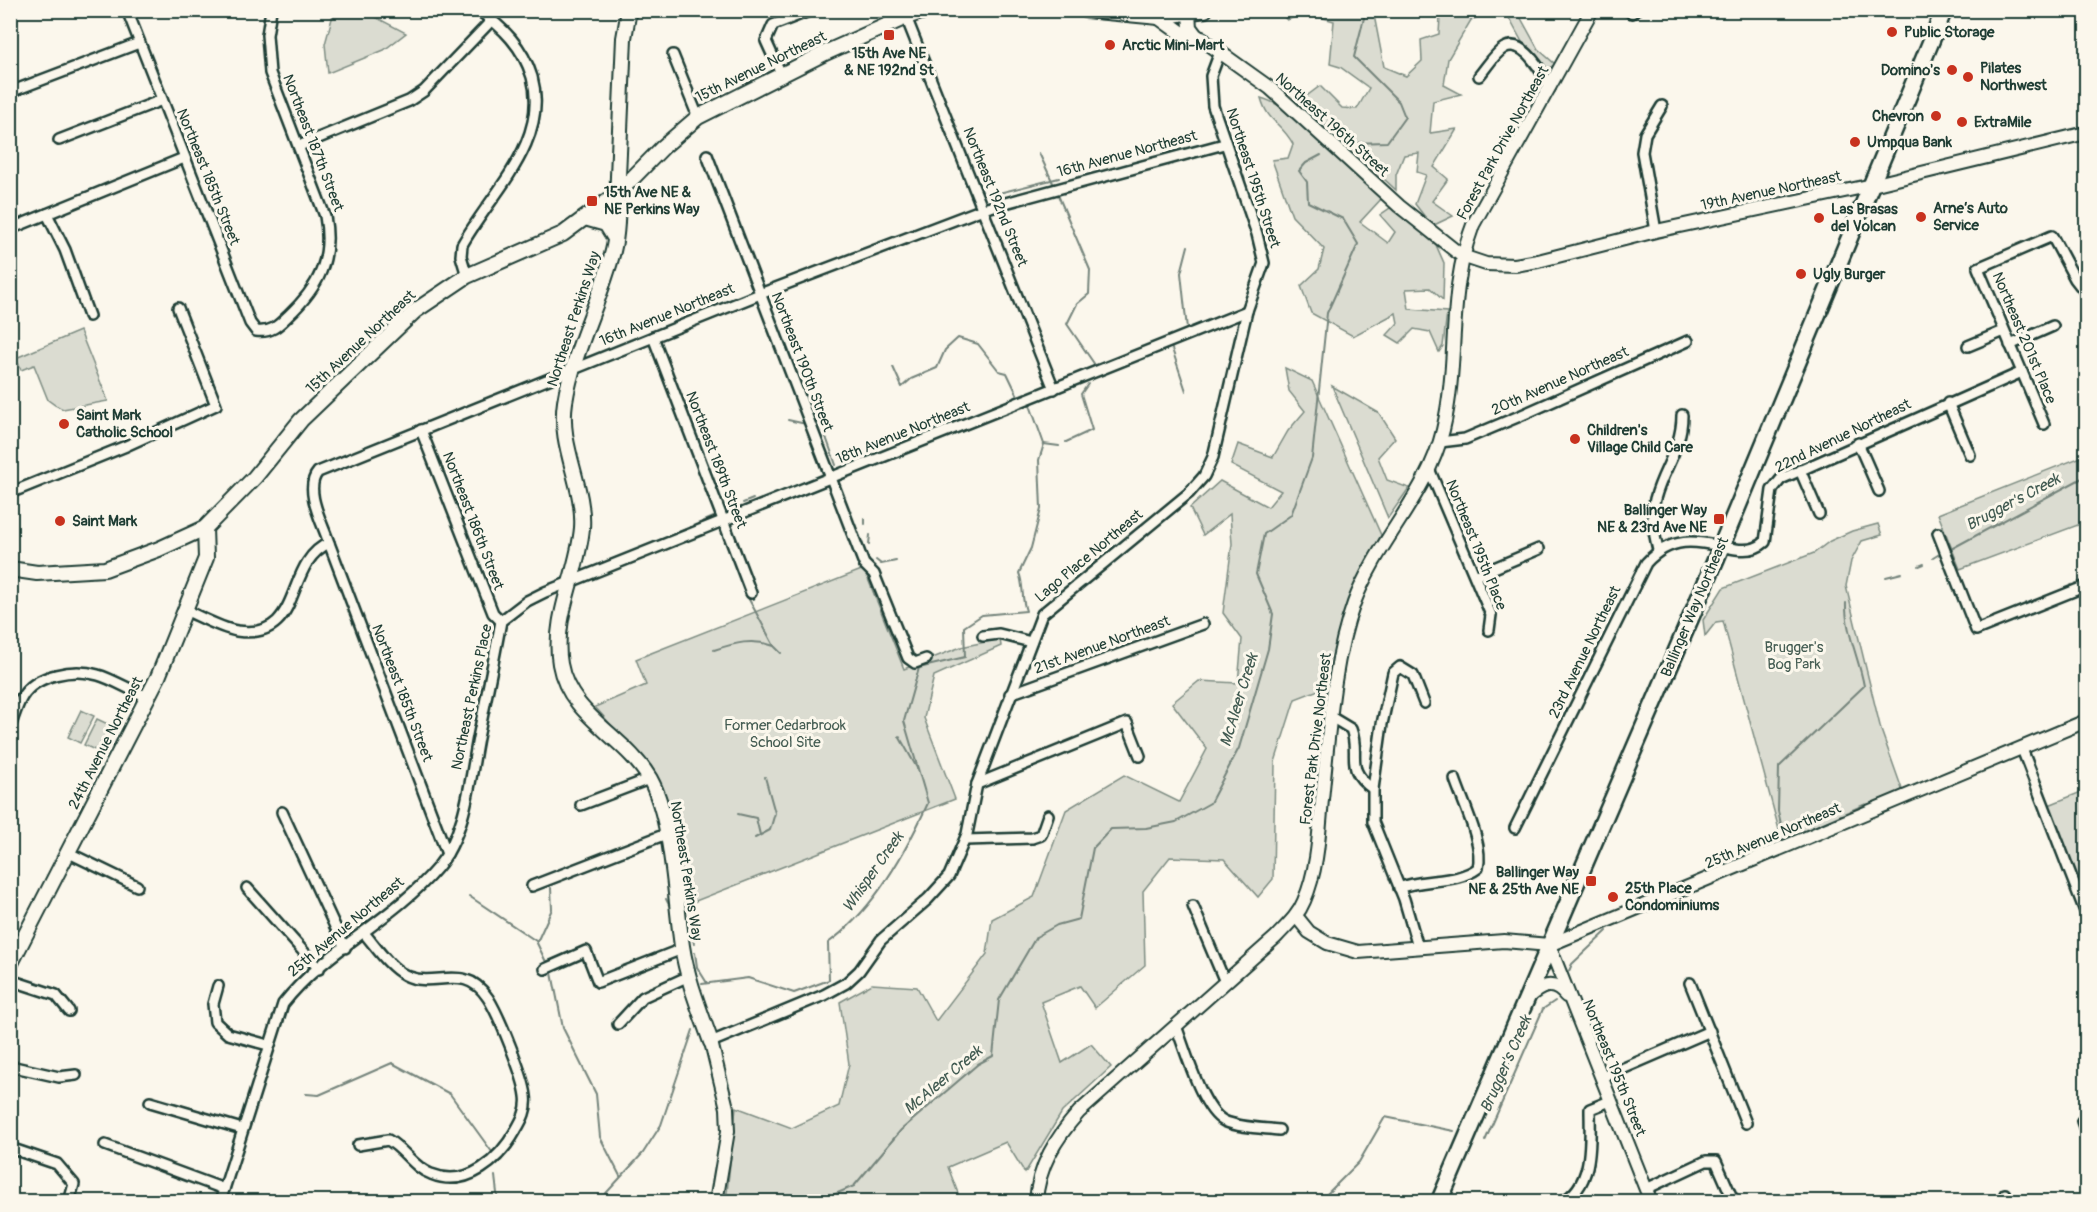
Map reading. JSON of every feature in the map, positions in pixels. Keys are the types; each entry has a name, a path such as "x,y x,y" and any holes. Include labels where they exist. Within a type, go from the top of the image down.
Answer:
{"main road":[{"name":"Northeast Perkins Way","path":"629,10 624,38 614,237 600,295 574,367 565,401 564,423 582,525 559,624 558,644 560,665 567,687 577,703 633,758 649,778 658,799 666,834 682,949 711,1042"},
{"name":"15th Avenue Northeast","path":"10,569 37,573 105,569 159,549 205,528 255,477 301,420 415,311 466,276 563,234 617,194 663,147 698,117 781,74 906,17 927,10"},
{"path":"1085,10 1159,17 1189,15 1205,10"},
{"name":"Ballinger Way Northeast","path":"1439,1202 1721,545 1868,186 1944,10"},
{"path":"1159,17 1188,38 1202,39"},
{"path":"585,218 606,224 614,237"},
{"name":"24th Avenue Northeast","path":"10,965 148,697 206,558 205,528"}],"street":[{"name":"Northeast 185th Street","path":"127,10 250,323 256,331 266,333 277,326"},
{"name":"Northeast 187th Street","path":"271,10 267,35 270,74 325,216 329,237 316,285 277,326"},
{"path":"466,276 460,256 462,245 522,152 536,109 536,92 523,54 513,40 478,10"},
{"path":"781,74 766,42 773,25 812,10"},
{"name":"Forest Park Drive Northeast","path":"1036,1202 1045,1163 1060,1134 1079,1112 1296,916 1313,873 1340,656 1354,604 1386,538 1430,471 1440,442 1449,403 1455,292 1462,256 1473,225 1592,10"},
{"path":"1627,10 1632,13 1636,10"},
{"name":"Northeast 196th Street","path":"1189,15 1191,29 1202,39 1247,70 1292,106 1399,206 1462,256"},
{"name":"Northeast 192nd Street","path":"906,17 1054,389"},
{"path":"299,146 409,101 433,82 492,20"},
{"path":"10,92 139,43"},
{"path":"1479,76 1503,48 1510,46 1520,49 1531,57 1550,88"},
{"name":"Northeast 195th Street","path":"1220,52 1212,71 1210,87 1224,144 1263,253 1264,271 1247,311"},
{"path":"673,55 698,117"},
{"path":"59,140 162,100"},
{"path":"1656,231 1642,152 1645,134 1662,106"},
{"name":"19th Avenue Northeast","path":"1462,256 1486,264 1515,265 1538,261 1656,231 1868,186 2086,133"},
{"name":"16th Avenue Northeast","path":"329,543 313,492 314,477 318,471 574,367 983,209 1224,144"},
{"name":"Northeast 190th Street","path":"707,155 864,564 874,574 908,658 915,663 926,659"},
{"path":"10,229 184,158"},
{"path":"47,214 65,250 88,316"},
{"name":"Northeast 201st Place","path":"2044,424 1978,268 2052,236 2075,279 2086,293"},
{"path":"10,493 126,446 216,405 178,308"},
{"name":"18th Avenue Northeast","path":"570,584 1247,311"},
{"name":"Lago Place Northeast","path":"711,1042 824,995 846,983 859,971 881,940 928,899 949,876 965,840 977,784 1042,614 1189,493 1204,476 1213,458 1247,311"},
{"path":"2010,345 2053,326"},
{"path":"1968,346 2004,331"},
{"name":"Northeast 189th Street","path":"653,337 751,593"},
{"name":"20th Avenue Northeast","path":"1440,442 1465,439 1522,416 1689,341"},
{"name":"22nd Avenue Northeast","path":"1721,545 1746,551 1757,549 1765,542 1772,490 1781,479 2022,372"},
{"path":"1948,403 1970,455"},
{"path":"1682,415 1682,435 1655,499 1652,516 1658,550 1691,541 1721,545"},
{"name":"Northeast 186th Street","path":"421,430 490,606 501,621"},
{"path":"1858,443 1879,491"},
{"path":"1800,470 1820,514"},
{"name":"Northeast 195th Place","path":"1430,471 1491,615 1489,630"},
{"path":"1938,533 1976,630 2086,586"},
{"name":"Northeast 185th Street","path":"329,543 447,854"},
{"path":"185,610 234,630 266,629 286,612 305,563 313,552 329,543"},
{"path":"1475,576 1539,549"},
{"name":"23rd Avenue Northeast","path":"1515,828 1646,563 1658,550"},
{"name":"Northeast Perkins Place","path":"447,854 466,802 501,621 526,601 570,584"},
{"name":"21st Avenue Northeast","path":"1010,694 1203,624"},
{"path":"983,636 999,634 1031,642"},
{"path":"1419,947 1373,822 1373,789 1389,693 1394,673 1400,667 1413,675 1424,704"},
{"path":"10,727 22,696 35,683 52,676 74,672 101,675 126,689 148,697"},
{"path":"1331,717 1351,729 1355,770 1361,780 1373,789"},
{"name":"25th Avenue Northeast","path":"1296,916 1309,932 1342,950 1358,952 1504,941 1549,945 2086,721"},
{"path":"977,784 1126,723 1140,756"},
{"path":"2022,748 2086,914"},
{"path":"581,805 649,778"},
{"path":"1399,888 1414,882 1473,872 1478,868 1480,858 1476,839 1455,779"},
{"path":"282,812 345,948"},
{"path":"965,840 1032,838 1041,835 1048,815"},
{"path":"532,886 666,834"},
{"path":"69,853 137,886"},
{"name":"25th Avenue Northeast","path":"220,1202 283,1004 293,991 423,883 447,854"},
{"path":"247,888 319,969"},
{"path":"1192,906 1225,982"},
{"path":"358,1145 388,1140 431,1174 448,1177 462,1175 480,1170 493,1162 506,1148 526,1108 526,1095 508,1042 493,1006 478,986 450,976 418,980 405,975 364,933"},
{"name":"Northeast 195th Street","path":"1549,945 1651,1202"},
{"path":"545,969 586,951 598,982 682,949"},
{"path":"618,1024 643,997 689,976"},
{"path":"10,980 56,995 69,1011"},
{"path":"1690,983 1746,1123"},
{"path":"1526,999 1538,989 1552,984 1559,987 1572,1003"},
{"path":"218,986 213,1004 215,1022 228,1034 268,1046"},
{"path":"1176,1026 1211,1111 1224,1121 1279,1130"},
{"path":"1601,1078 1710,1031"},
{"name":"Northeast Perkins Way","path":"711,1042 727,1108 728,1131 716,1202"},
{"path":"10,1066 59,1077 76,1074"},
{"path":"1561,1202 1568,1198 1582,1178 1589,1160 1590,1109 1610,1101"},
{"path":"150,1102 242,1129"},
{"path":"2082,1121 2086,1132"},
{"path":"105,1145 224,1189"},
{"path":"10,1148 57,1164 74,1184 69,1202"},
{"path":"1646,1189 1706,1161 1716,1161 1734,1202"}],"green space":[{"path":"334,11 364,11 406,33 384,50 328,73 325,44"},
{"path":"1278,11 1386,11 1374,15 1384,67 1406,76 1422,61 1421,40 1439,34 1440,17 1451,11 1491,11 1471,20 1448,59 1444,85 1461,94 1433,101 1430,133 1457,129 1434,167 1448,179 1432,201 1453,216 1432,226 1415,204 1426,175 1417,172 1419,153 1404,155 1396,175 1396,190 1300,101 1320,86 1342,108 1357,109 1369,88 1340,67 1330,64 1334,21 1305,13 1287,20"},
{"path":"1491,11 1517,11 1538,49 1555,64 1537,77 1527,63 1522,42 1509,18"},
{"path":"1261,98 1276,104 1308,126 1383,197 1360,222 1388,243 1395,232 1380,215 1393,206 1436,245 1444,263 1443,300 1430,288 1406,289 1409,309 1447,312 1443,346 1439,352 1430,332 1414,329 1400,343 1387,335 1398,323 1396,313 1353,336 1311,313 1301,286 1319,269 1324,249 1292,216 1272,160 1288,158 1293,144 1267,113"},
{"path":"80,331 108,401 63,409 48,400 34,365 21,370 16,358"},
{"path":"1285,368 1312,381 1381,535 1359,575 1329,686 1295,699 1275,762 1273,879 1258,897 1224,859 1170,857 1143,891 1145,965 1095,1008 1080,986 1041,1002 1062,1063 1091,1044 1111,1067 1062,1112 1025,1173 1006,1142 948,1167 961,1201 726,1202 736,1107 792,1128 839,1106 849,1064 840,1002 872,984 917,987 936,1021 987,954 992,919 1034,897 1066,810 1124,775 1179,802 1207,749 1172,703 1199,681 1238,683 1242,639 1223,613 1232,544 1230,514 1203,535 1190,508 1220,481 1268,507 1281,491 1231,465 1238,444 1273,457 1288,431 1305,411 1289,391"},
{"path":"1332,386 1379,413 1395,438 1378,457 1387,480 1409,488 1388,518"},
{"path":"2086,455 2086,522 1960,569 1938,514"},
{"name":"Brugger's Bog Park","path":"1878,524 1882,535 1862,541 1851,561 1846,586 1881,730 1903,792 1873,806 1865,804 1782,841 1723,621 1716,622 1705,636 1703,620 1723,588 1814,553 1830,541 1852,531"},
{"name":"Former Cedarbrook School Site","path":"864,569 904,669 961,647 1000,639 1001,646 934,676 924,718 955,799 683,906 663,788 656,775 595,707 646,685 636,659"},
{"path":"81,710 94,716 80,743 68,737"},
{"path":"97,719 110,725 97,751 84,745"},
{"path":"2086,790 2086,898 2049,805"}],"waterway":[{"name":"McAleer Creek","path":"1352,143 1387,142 1405,117 1399,102 1354,57 1366,10"},
{"path":"1039,153 1053,183"},
{"name":"McAleer Creek","path":"772,1202 783,1196 819,1201 854,1186 901,1130 978,1064 993,1056 999,1000 1036,937 1057,925 1079,919 1093,848 1111,829 1146,828 1176,822 1210,803 1239,748 1268,649 1273,614 1256,574 1264,534 1291,515 1312,458 1327,313 1358,244 1343,219 1308,202 1307,182 1299,171 1306,163 1321,155"},
{"path":"995,194 1059,178"},
{"path":"1058,195 1090,270 1089,294 1077,304 1067,324 1095,365"},
{"path":"1187,329 1181,273 1188,246"},
{"path":"893,367 902,387 911,379 937,368 945,350 958,338 978,344 999,371 1007,373 1018,396 1025,393"},
{"path":"1172,349 1186,391"},
{"name":"Whisper Creek","path":"1066,442 1092,430 1081,394 1088,384"},
{"name":"Whisper Creek","path":"1030,405 1044,444"},
{"path":"788,420 806,424"},
{"path":"826,437 836,465"},
{"name":"Whisper Creek","path":"702,984 748,978 794,993 829,980 828,943 859,915 886,880 928,803 904,721 919,668 965,657 964,627 982,615 1026,611 1019,573 1031,548 1041,509 1039,460 1044,444 1059,446"},
{"path":"872,455 888,448"},
{"name":"Brugger's Creek","path":"1951,549 2086,476"},
{"path":"743,503 753,499"},
{"path":"674,534 716,516 712,506"},
{"path":"865,519 865,524"},
{"path":"869,544 870,535"},
{"name":"Brugger's Creek","path":"1933,558 1941,553"},
{"path":"876,560 881,564 896,561"},
{"name":"Brugger's Creek","path":"1919,566 1924,564"},
{"name":"Brugger's Creek","path":"1886,577 1902,573"},
{"path":"745,592 774,646 781,653"},
{"name":"Brugger's Creek","path":"1784,837 1778,811 1779,767 1864,686 1850,634 1846,603"},
{"path":"714,650 744,642 758,642 774,646"},
{"path":"899,736 917,768"},
{"path":"755,838 770,830 775,813 765,777"},
{"path":"738,814 756,818 760,835"},
{"path":"537,942 552,909 551,888"},
{"path":"469,896 536,941 546,962"},
{"path":"666,899 671,909"},
{"path":"691,926 694,944"},
{"name":"Brugger's Creek","path":"1569,971 1572,964 1607,931"},
{"path":"695,953 697,967 707,983"},
{"path":"552,973 563,1028 596,1094 600,1137 620,1176"},
{"name":"Brugger's Creek","path":"1485,1141 1543,1009 1555,1001"},
{"name":"Whisper Creek","path":"598,1202 643,1153 661,1125 693,1030"},
{"path":"306,1094 319,1095 392,1063 450,1094 492,1152"},
{"name":"Brugger's Creek","path":"1319,1202 1359,1162 1385,1117 1454,1131"},
{"path":"495,1176 498,1202"}],"place":[{"name":"Public Storage","path":"1892,32"},
{"name":"15th Ave NE & NE 192nd St","path":"889,35"},
{"name":"Arctic Mini-Mart","path":"1110,45"},
{"name":"Domino's","path":"1952,70"},
{"name":"Pilates Northwest","path":"1968,77"},
{"name":"Chevron","path":"1936,116"},
{"name":"ExtraMile","path":"1962,122"},
{"name":"Umpqua Bank","path":"1855,142"},
{"name":"15th Ave NE & NE Perkins Way","path":"592,201"},
{"name":"Arne’s Auto Service","path":"1921,217"},
{"name":"Las Brasas del Volcan","path":"1819,218"},
{"name":"Ugly Burger","path":"1801,274"},
{"name":"Saint Mark Catholic School","path":"64,424"},
{"name":"Children's Village Child Care","path":"1575,439"},
{"name":"Ballinger Way NE & 23rd Ave NE","path":"1719,519"},
{"name":"Saint Mark","path":"60,521"},
{"name":"Ballinger Way NE & 25th Ave NE","path":"1591,881"},
{"name":"25th Place Condominiums","path":"1613,897"}]}
